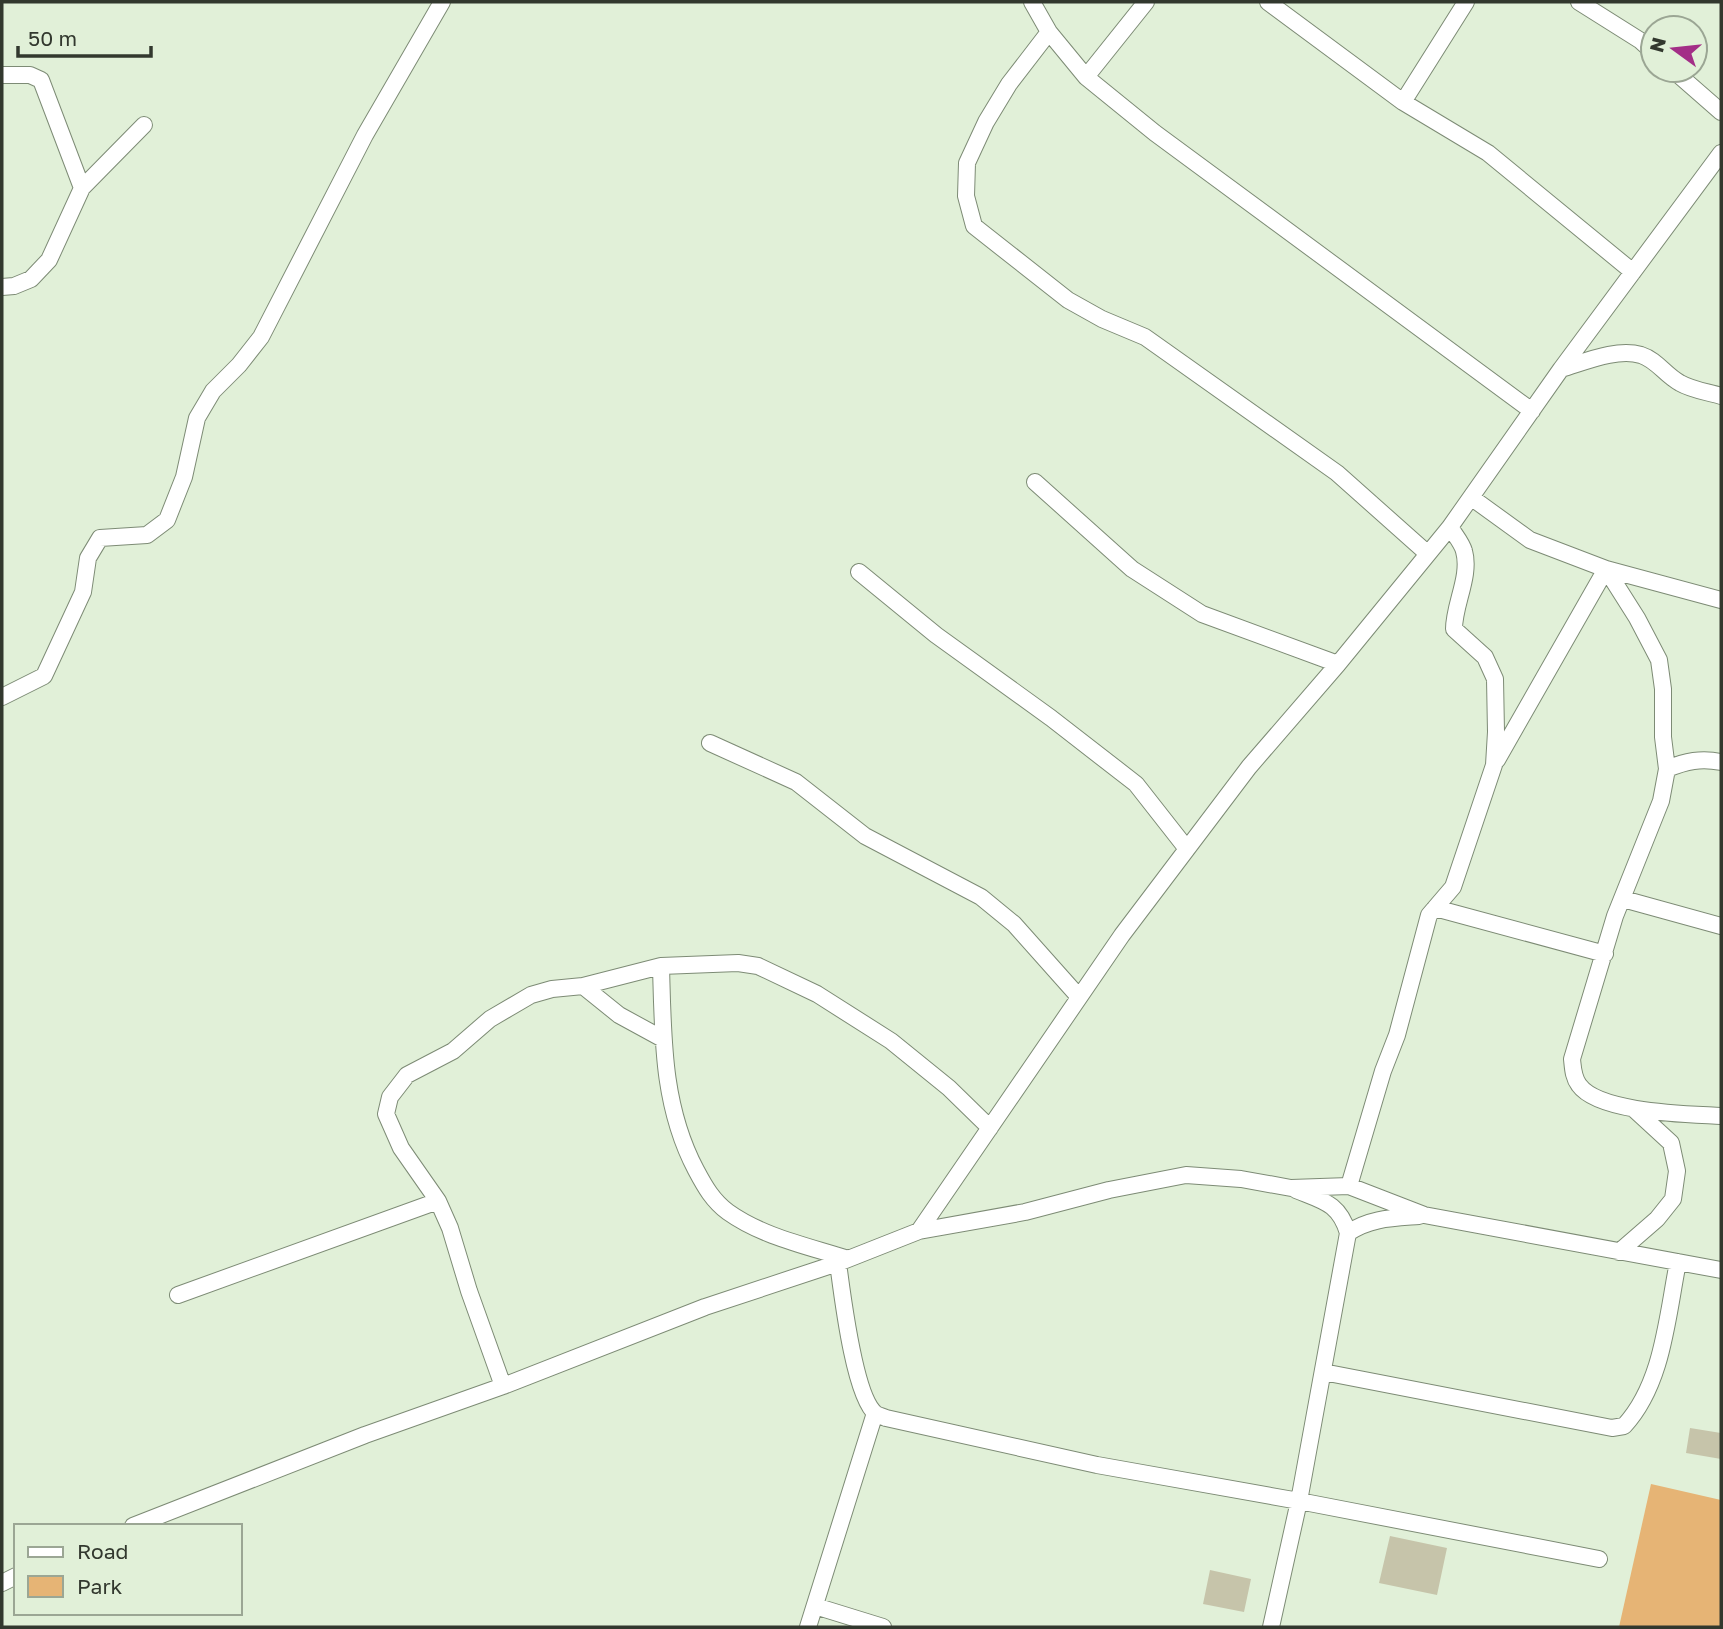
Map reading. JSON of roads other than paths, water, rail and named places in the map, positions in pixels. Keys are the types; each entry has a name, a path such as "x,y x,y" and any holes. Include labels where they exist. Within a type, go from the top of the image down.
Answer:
{"street":[{"path":"2,697 44,676 83,592 88,558 100,538 147,535 167,520 184,477 197,418 213,391 239,365 261,337 365,135 442,2"},
{"path":"1032,2 1049,32 1086,77 1154,133 1532,411"},
{"path":"1086,77 1146,2"},
{"path":"1268,2 1403,102 1488,153 1633,272"},
{"path":"1403,102 1466,2"},
{"path":"1579,2 1639,40"},
{"path":"1049,32 1009,84 986,122 967,163 966,196 974,226 1068,300 1102,319 1145,337 1337,472 1428,554"},
{"path":"2,75 30,75 41,80 82,188"},
{"path":"1689,84 1721,112"},
{"path":"2,287 14,286 31,279 49,260 77,204 82,188 144,125"},
{"path":"919,1231 1122,935 1249,767 1450,527 1561,369 1721,153"},
{"path":"1561,369 1610,355 1638,354 1655,361 1665,373 1682,385 1721,396"},
{"path":"1035,482 1132,569 1202,614 1338,664"},
{"path":"1472,498 1530,540 1606,569 1721,600"},
{"path":"1450,527 1465,552 1465,573 1454,617 1454,629 1485,657 1495,679 1494,765"},
{"path":"1349,1186 1383,1072 1397,1035 1429,915 1453,887 1494,765 1606,569"},
{"path":"1606,569 1629,603 1659,660 1667,769 1661,801 1623,899 1572,1059 1574,1074 1580,1087 1595,1097 1634,1109 1721,1116"},
{"path":"859,572 936,635 1051,718 1136,784 1187,849"},
{"path":"710,743 796,782 864,836 981,897 1014,923 1079,998"},
{"path":"1667,769 1684,761 1705,759 1721,762"},
{"path":"1623,899 1721,926"},
{"path":"1435,908 1605,954"},
{"path":"503,1386 439,1201 401,1148 386,1114 390,1097 407,1075 453,1051 491,1019 531,995 552,989 583,986 661,966 738,963 758,966 817,994 891,1041 949,1087 990,1128"},
{"path":"661,966 663,1039 674,1120 686,1151 710,1195 726,1211 748,1225 843,1261"},
{"path":"583,986 611,1009 663,1039"},
{"path":"1619,1252 1657,1219 1673,1199 1677,1171 1671,1143 1634,1109"},
{"path":"138,1524 705,1307 843,1261 919,1231 1025,1212 1108,1190 1186,1175 1241,1179 1291,1188 1331,1204 1344,1218 1348,1233 1299,1501 1271,1627"},
{"path":"1291,1188 1349,1186 1424,1215 1721,1270"},
{"path":"178,1295 439,1201"},
{"path":"1348,1233 1361,1224 1380,1219 1424,1215"},
{"path":"843,1261 854,1361 865,1396 875,1413 886,1418 1097,1465 1599,1559"},
{"path":"1323,1372 1612,1428 1624,1426 1646,1395 1661,1350 1678,1262"},
{"path":"808,1627 875,1413"},
{"path":"815,1605 883,1627"}]}
